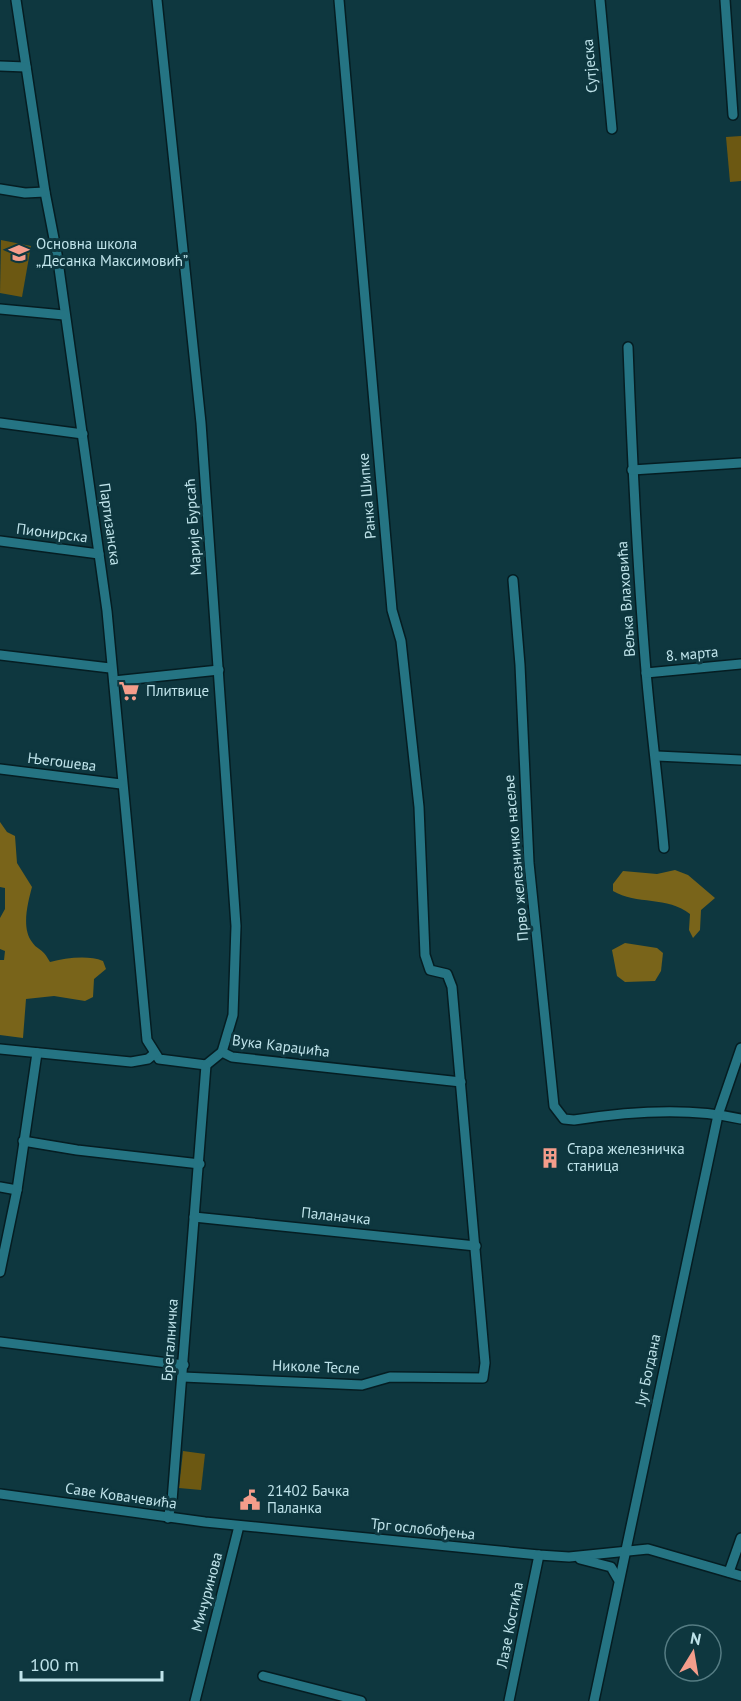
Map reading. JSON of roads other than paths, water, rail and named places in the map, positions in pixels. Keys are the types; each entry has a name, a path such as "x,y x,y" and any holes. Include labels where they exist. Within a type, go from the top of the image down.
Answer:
{"street":[{"name":"Партизанска","path":"16,0 45,192 57,254 99,554 110,668 114,681 121,784 147,1040 154,1054"},
{"name":"Марије Бурсаћ","path":"157,0 201,423 236,926 233,1015 222,1052"},
{"name":"Ранка Шипке","path":"339,0 392,610 401,641 419,807 425,955 430,970 447,974 453,987 462,1082"},
{"name":"Сутјеска","path":"600,0 612,129"},
{"path":"725,0 734,115"},
{"path":"729,56 741,55"},
{"path":"0,66 26,67"},
{"path":"0,189 25,193 45,192"},
{"path":"0,309 64,315"},
{"name":"Вељка Влаховића","path":"628,347 632,470 646,673 657,756 663,848"},
{"path":"0,423 83,434"},
{"path":"632,470 741,463"},
{"name":"Пионирска","path":"0,541 99,554"},
{"name":"Прво железничко насеље","path":"513,580 520,665 529,863 554,1106 558,1115 574,1120 619,1114 718,1115"},
{"path":"0,655 110,668"},
{"name":"8. марта","path":"646,673 741,664"},
{"path":"114,681 219,670"},
{"path":"657,756 741,760"},
{"name":"Његошева","path":"0,769 121,784"},
{"name":"Југ Богдана","path":"594,1701 718,1115 741,1048"},
{"path":"0,1049 131,1062 140,1061 154,1054 166,1061 206,1065"},
{"name":"Вука Караџића","path":"206,1065 222,1052 232,1057 462,1082"},
{"path":"0,1272 17,1190 37,1053"},
{"name":"Брегалничка","path":"168,1518 172,1501 183,1377 206,1065"},
{"path":"462,1082 476,1246"},
{"path":"718,1115 741,1119"},
{"path":"23,1141 77,1150 200,1164"},
{"path":"0,1187 17,1190"},
{"name":"Паланачка","path":"194,1217 476,1246"},
{"name":"Николе Тесле","path":"183,1377 362,1385 390,1377 483,1378 485,1364 476,1246"},
{"path":"0,1342 184,1365"},
{"name":"Саве Ковачевића","path":"0,1494 239,1526"},
{"name":"Трг ослобођења","path":"239,1526 539,1556 569,1557 625,1550 666,1552 741,1576"},
{"name":"Мичуринова","path":"195,1701 239,1526"},
{"path":"729,1572 741,1538"},
{"name":"Лазе Костића","path":"509,1701 539,1556"},
{"name":"Трг ослобођења","path":"569,1557 605,1564 616,1572 618,1579"},
{"path":"263,1676 361,1701"}],"place":[{"name":"Основна школа „Десанка Максимовић”","path":"19,253"},
{"name":"Плитвице","path":"129,691"},
{"name":"Стара железничка станица","path":"550,1158"},
{"name":"21402 Бачка Паланка","path":"250,1500"}]}
